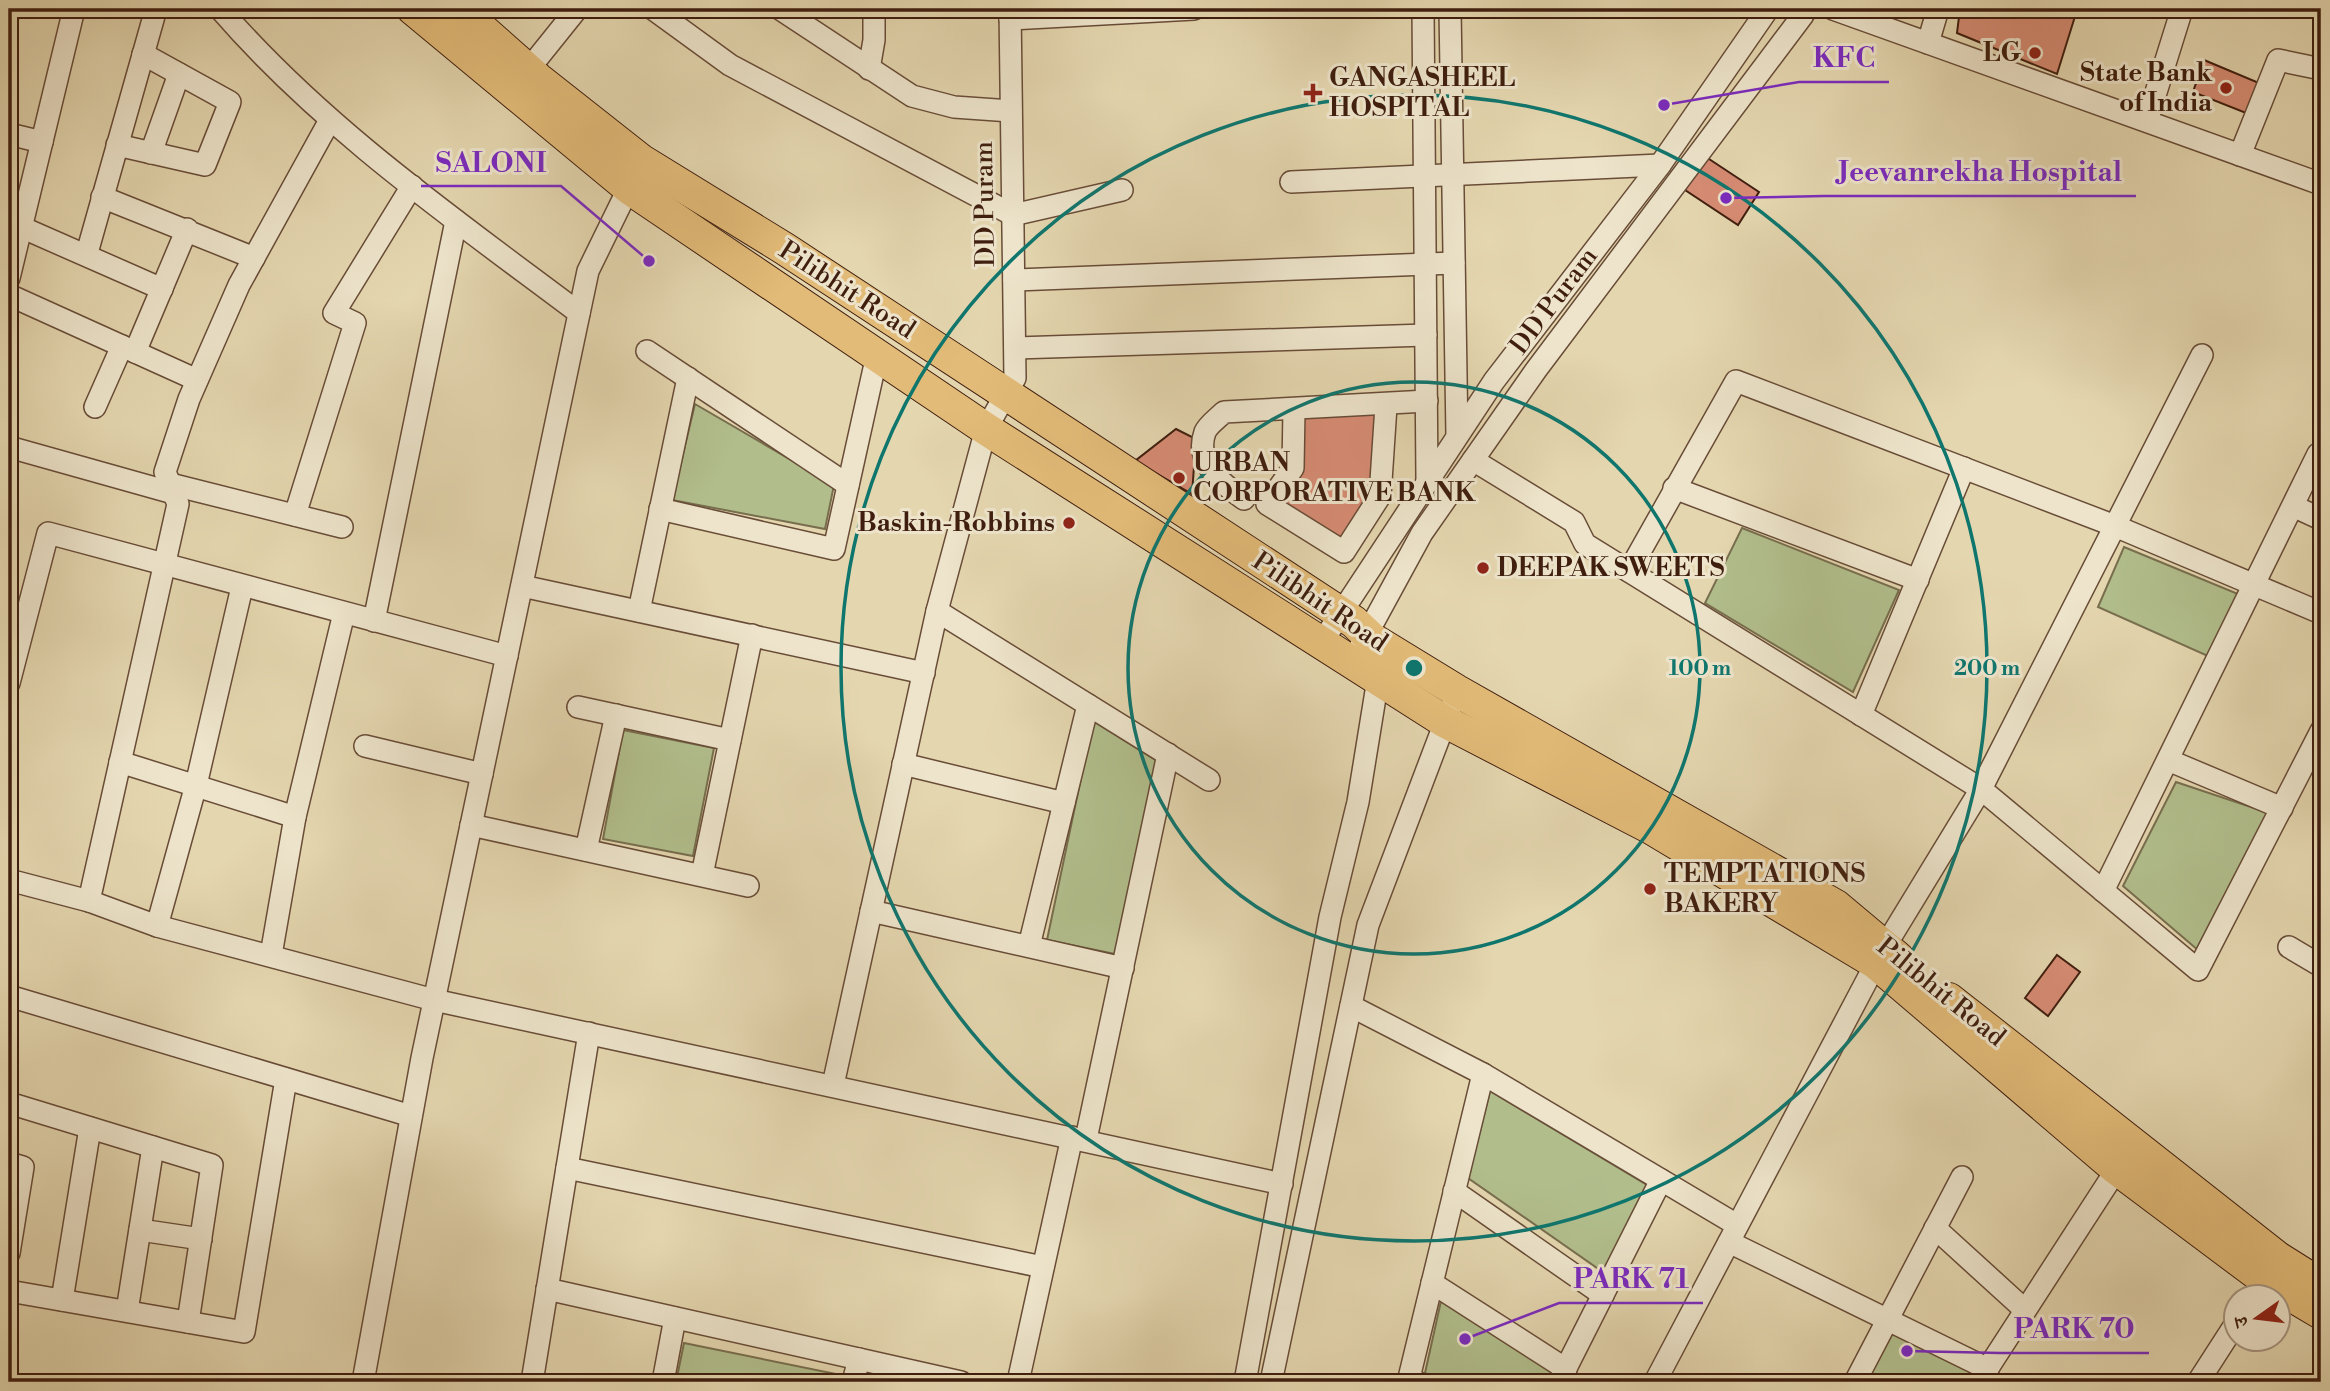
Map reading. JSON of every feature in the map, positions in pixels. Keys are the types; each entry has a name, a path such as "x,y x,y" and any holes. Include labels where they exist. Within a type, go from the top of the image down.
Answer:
{"highway":[{"path":"413,9 877,355 986,429 1444,722 1651,828 1880,955"},
{"name":"Pilibhit Road","path":"459,9 528,70 635,174 785,249 1341,614 1395,653 1457,691 1836,905 1880,955 2125,1157 2265,1278 2321,1285"},
{"path":"2265,1278 2321,1313"}],"street":[{"path":"9,278 74,9"},
{"path":"87,253 156,9"},
{"path":"220,9 330,120 456,221 579,313"},
{"path":"528,70 576,9"},
{"path":"653,9 730,65 1013,215 1122,190"},
{"path":"780,9 912,96 954,107 1012,111"},
{"path":"869,69 874,40 874,9"},
{"path":"1010,14 1194,9"},
{"path":"1423,9 1427,480"},
{"path":"1450,9 1457,436"},
{"name":"DD Puram","path":"1322,642 1494,381 1660,165 1769,9"},
{"path":"1778,9 1786,14 1807,12"},
{"path":"1833,9 2321,184"},
{"path":"1928,43 1938,9"},
{"path":"2147,121 2182,9"},
{"name":"DD Puram","path":"1365,671 1368,633 1422,533 1536,370 1807,12"},
{"name":"DD Puram","path":"833,1085 937,611 986,429 1015,379 1010,14"},
{"path":"117,145 205,165 230,102 143,54"},
{"path":"2240,155 2278,60 2321,69"},
{"path":"151,153 179,74"},
{"path":"89,901 178,504 165,472 197,380 254,258 330,120"},
{"path":"9,134 42,142"},
{"path":"1292,182 1425,178 1660,165"},
{"path":"363,1382 434,1000 588,271 635,174"},
{"path":"295,515 355,323 334,313 412,186"},
{"path":"103,197 254,258"},
{"path":"374,621 456,221"},
{"path":"21,227 87,253 162,289"},
{"path":"95,407 162,289 187,229"},
{"path":"1014,280 1454,262"},
{"path":"9,295 197,380"},
{"path":"1015,348 1426,335"},
{"path":"647,351 848,485"},
{"path":"660,509 834,549 877,355"},
{"path":"1655,1382 1880,955 1981,789 2202,355"},
{"path":"639,611 688,378"},
{"path":"1629,571 1736,381 2115,526 2321,613"},
{"path":"1244,499 1213,475 1202,452 1205,430 1224,412 1386,406 1427,401"},
{"path":"1294,409 1293,468 1267,504 1344,552 1380,496 1386,406"},
{"path":"9,447 172,489 342,527"},
{"path":"2104,891 2292,506 2320,455"},
{"path":"1473,460 1574,522 1584,544 1981,789 2198,970 2321,731"},
{"path":"1861,715 1964,468"},
{"path":"1674,488 1917,580"},
{"path":"2292,506 2321,519"},
{"path":"9,683 48,533 507,656"},
{"path":"522,586 923,673"},
{"path":"157,926 196,785 242,587"},
{"path":"937,611 1209,780"},
{"path":"271,955 295,817 344,614"},
{"path":"702,875 752,635"},
{"path":"1245,1382 1330,917 1358,802 1365,671 1395,653"},
{"path":"1271,1382 1368,925 1457,691"},
{"path":"1029,947 1088,705"},
{"path":"578,707 730,740"},
{"path":"586,850 616,715"},
{"path":"365,746 482,774"},
{"path":"1018,1382 1043,1267 1123,968 1168,754"},
{"path":"2168,760 2282,808"},
{"path":"120,762 295,817"},
{"path":"904,764 1064,803"},
{"path":"471,825 748,886"},
{"path":"9,880 89,901 157,926 434,1000 1282,1184"},
{"path":"872,911 1123,968"},
{"path":"2289,947 2321,966"},
{"path":"9,996 411,1116"},
{"path":"1351,1006 1483,1074 1661,1180 1733,1234 1888,1318 1983,1376 2125,1157"},
{"path":"532,1382 589,1033"},
{"path":"1417,1382 1409,1378 1483,1074"},
{"path":"9,1291 244,1332 286,1079"},
{"path":"9,1103 212,1166 188,1322"},
{"path":"62,1300 90,1128"},
{"path":"127,1311 153,1147"},
{"path":"9,1163 23,1167 9,1253"},
{"path":"567,1168 1043,1267"},
{"path":"1855,1382 1962,1177"},
{"path":"1432,1283 1562,1376 1661,1180"},
{"path":"1454,1191 1603,1294"},
{"path":"1935,1228 2025,1310"},
{"path":"140,1230 201,1239"},
{"path":"547,1289 961,1382"},
{"path":"663,1382 675,1318"},
{"path":"2198,1382 2222,1344"},
{"path":"853,1382 859,1359"}],"green space":[{"path":"695,404 834,485 825,529 672,500"},
{"path":"1742,528 1899,590 1853,692 1705,603"},
{"path":"2124,547 2238,594 2210,657 2098,607"},
{"path":"1093,721 1157,761 1115,954 1047,940"},
{"path":"623,730 714,748 693,856 603,839"},
{"path":"2176,782 2272,814 2199,951 2123,886"},
{"path":"1490,1091 1647,1185 1607,1275 1468,1178"},
{"path":"1441,1301 1556,1371 1549,1382 1444,1382 1425,1373"},
{"path":"1893,1330 1973,1373 1966,1382 1865,1382"},
{"path":"684,1343 841,1375 840,1382 676,1382"}],"building":[{"name":"LG","path":"1960,9 2077,10 2057,74 1957,33"},
{"name":"State Bank of India","path":"2204,60 2259,83 2246,113 2193,92"},
{"path":"1706,157 1759,192 1738,225 1685,190"},
{"path":"1386,406 1380,496 1344,552 1267,504 1293,468 1294,409"},
{"name":"URBAN CORPORATIVE BANK","path":"1176,429 1196,439 1192,494 1135,461"},
{"path":"2057,955 2080,972 2048,1016 2025,998"}],"place":[{"name":"LG","path":"2035,53"},
{"name":"State Bank of India","path":"2226,88"},
{"name":"GANGASHEEL HOSPITAL","path":"1313,93"},
{"name":"KFC","path":"1664,105"},
{"name":"Jeevanrekha Hospital","path":"1726,198"},
{"name":"SALONI","path":"649,261"},
{"name":"URBAN CORPORATIVE BANK","path":"1179,478"},
{"name":"Baskin-Robbins","path":"1069,523"},
{"name":"DEEPAK SWEETS","path":"1483,568"},
{"name":"TEMPTATIONS BAKERY","path":"1650,889"},
{"name":"PARK 71","path":"1465,1339"},
{"name":"PARK 70","path":"1907,1351"}]}
